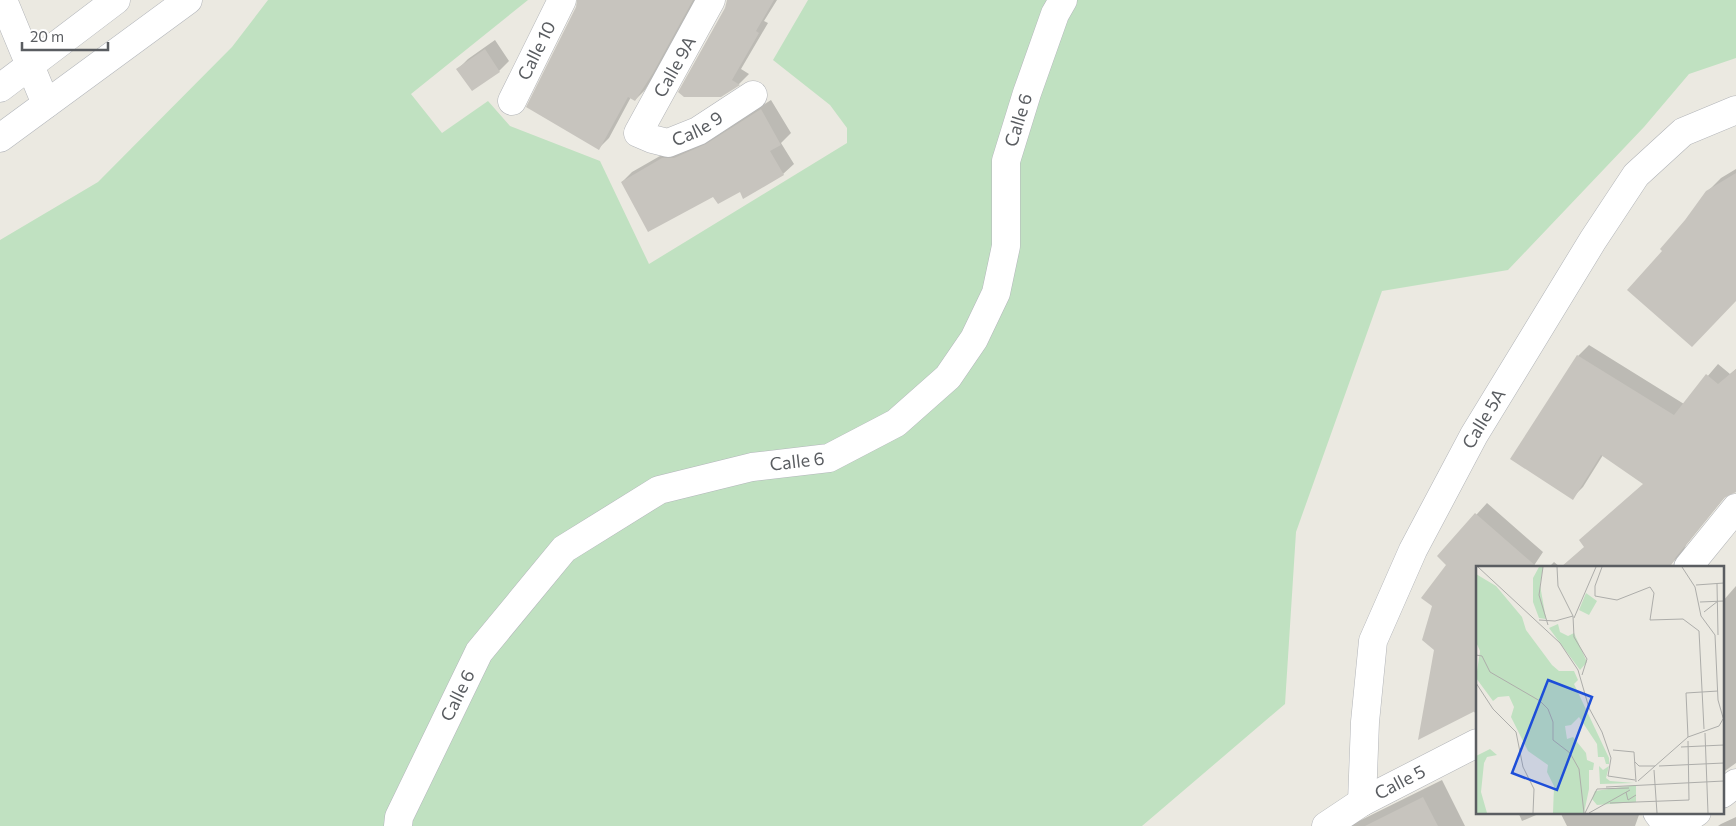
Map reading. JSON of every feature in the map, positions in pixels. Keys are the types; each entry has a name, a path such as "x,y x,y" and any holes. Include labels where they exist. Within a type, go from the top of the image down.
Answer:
{"street":[{"path":"3,0 46,104"},
{"path":"0,88 116,0"},
{"path":"0,138 188,0"},
{"name":"Calle 10","path":"512,101 562,0"},
{"name":"Calle 9A","path":"638,133 711,0"},
{"name":"Calle 6","path":"398,826 399,817 479,652 564,549 660,490 752,467 829,458 896,423 948,377 974,339 996,293 1006,246 1006,161 1027,93 1055,14 1062,0"},
{"name":"Calle 9","path":"638,133 668,143 698,130 753,96"},
{"name":"Calle 5A","path":"1362,802 1365,722 1373,641 1413,550 1474,435 1593,240 1636,175 1683,132 1736,110"},
{"path":"1689,566 1735,509"},
{"name":"Calle 5","path":"1326,826 1362,802 1476,744"},
{"path":"1724,793 1736,784"},
{"path":"1658,814 1667,826"},
{"path":"1677,826 1694,814"}],"green space":[{"path":"268,0 528,0 411,94 442,133 488,101 510,126 600,161 649,264 847,143 847,128 830,105 773,60 808,0 1736,0 1736,58 1689,74 1644,127 1508,270 1382,291 1296,532 1285,704 1142,826 0,826 0,240 98,182 232,47"}],"building":[{"path":"577,0 693,0 653,73 635,101 628,97 599,150 526,107 576,7"},
{"path":"727,0 774,0 756,31 759,33 732,80 740,85 721,97 684,97 678,92 725,8"},
{"path":"485,49 500,72 472,91 456,69"},
{"path":"761,109 781,145 770,151 784,175 743,199 740,192 718,204 713,197 648,232 621,182 662,158 674,158 706,144"},
{"path":"1736,173 1736,301 1692,347 1627,290 1662,251 1660,249 1685,220 1706,191"},
{"path":"1577,355 1674,415 1706,374 1718,384 1736,369 1736,492 1724,498 1671,566 1562,566 1584,547 1579,540 1643,484 1601,455 1573,500 1510,459"},
{"path":"1475,513 1536,566 1476,566 1476,711 1418,740 1434,650 1422,640 1432,606 1421,598 1446,565 1437,556"},
{"path":"1423,797 1438,826 1365,826"}]}
